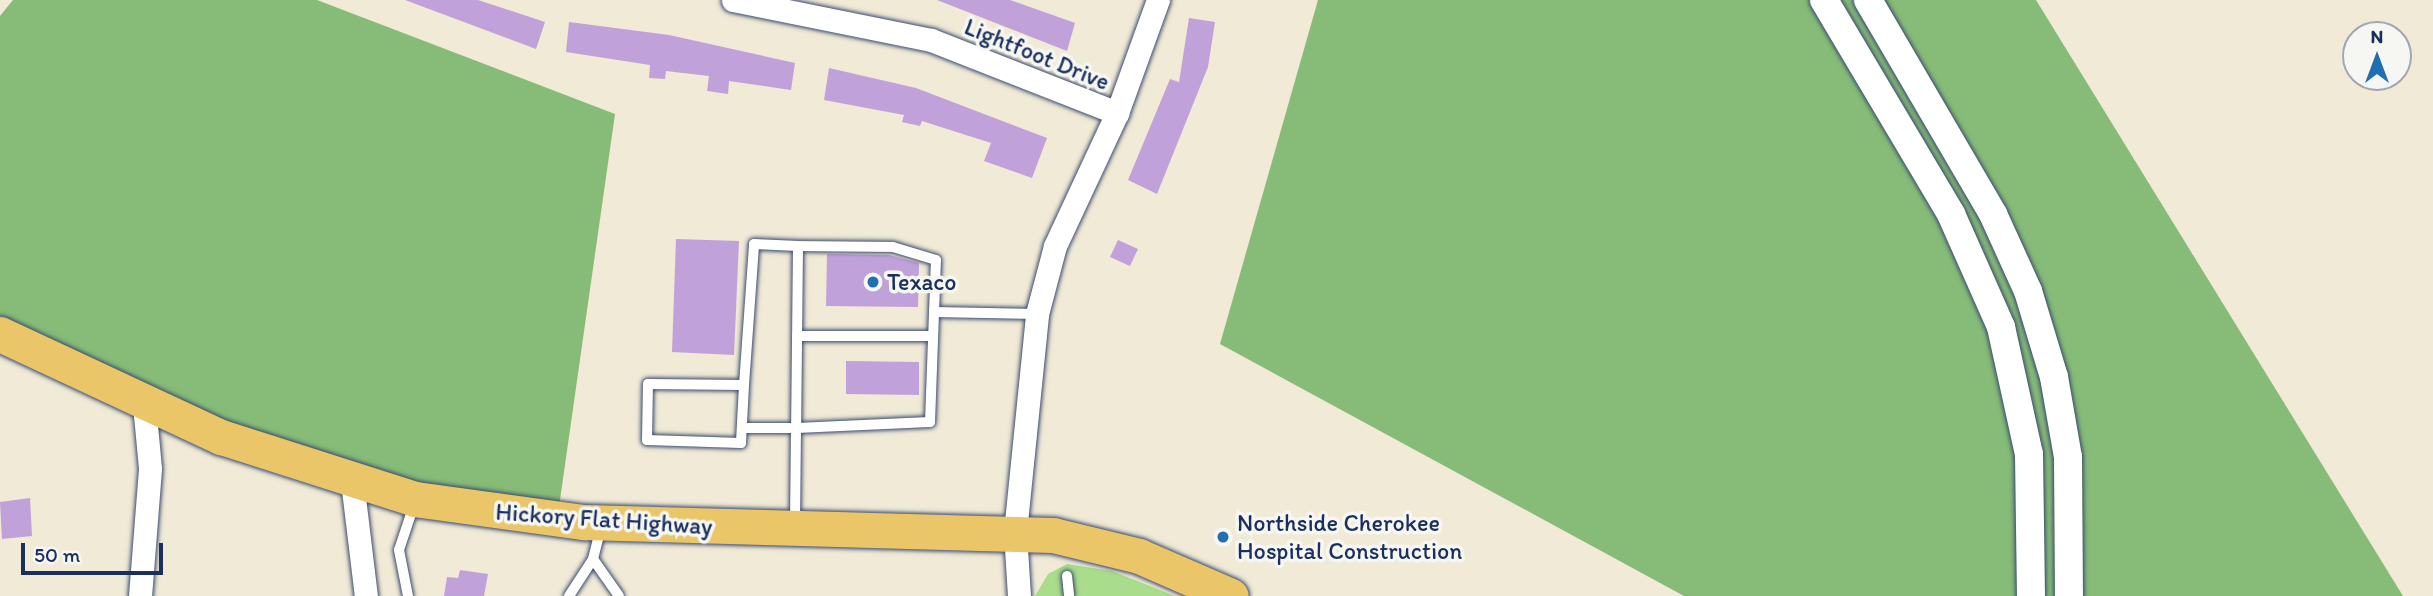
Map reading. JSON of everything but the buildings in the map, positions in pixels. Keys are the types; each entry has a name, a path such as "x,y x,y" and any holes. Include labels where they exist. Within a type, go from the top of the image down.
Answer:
{"main road":[{"name":"Hickory Flat Highway","path":"0,334 144,405 352,481 415,499 515,517 601,523 1015,532 1094,541 1231,596"}],"street":[{"name":"Lightfoot Drive","path":"735,0 931,40 1117,113"},
{"path":"1019,596 1015,532 1038,314 1055,246 1117,113 1158,0"},
{"path":"1824,0 1951,214 2001,327 2029,454 2031,596"},
{"path":"1868,0 1993,214 2028,291 2054,377 2068,457 2069,596"},
{"path":"140,596 150,468 144,405"},
{"path":"352,481 366,596"}],"lane":[{"path":"742,428 930,422 936,260 893,247 754,244 741,443 648,440 648,384 744,385"},
{"path":"794,529 798,246"},
{"path":"934,312 1038,314"},
{"path":"797,337 933,335"},
{"path":"408,596 399,550 415,499"},
{"path":"569,596 593,559 601,523"},
{"path":"593,559 619,596"},
{"path":"1068,576 1069,596"}],"green space":[{"path":"13,0 317,0 615,114 557,521 430,516 0,318 0,16"},
{"path":"1318,0 2036,0 2403,596 1684,596 1220,344"},
{"path":"1067,564 1112,571 1175,596 1035,596 1048,574"}],"place":[{"name":"Texaco","path":"873,282"},
{"name":"Northside Cherokee Hospital Construction","path":"1223,537"}]}
